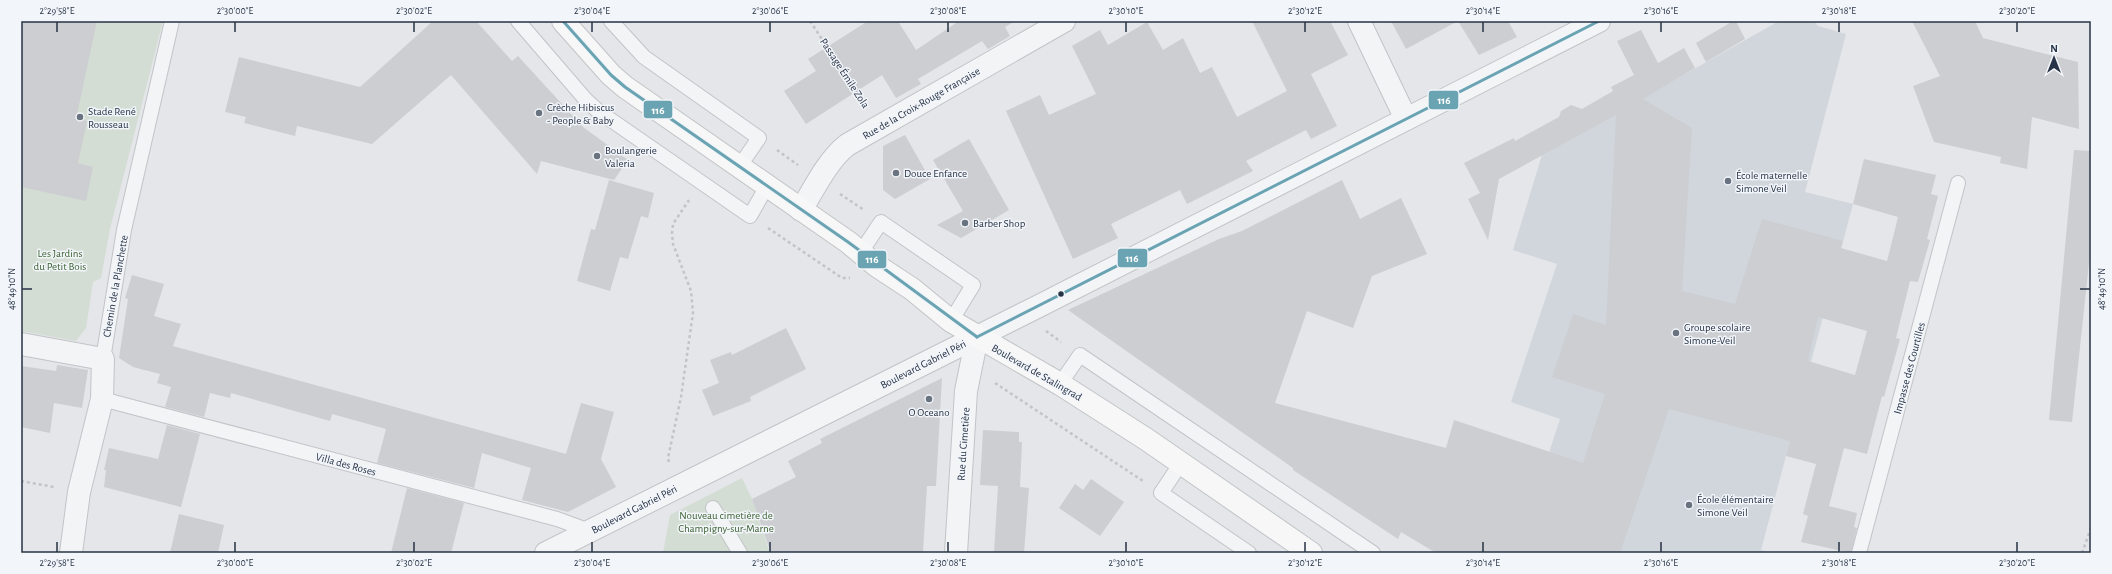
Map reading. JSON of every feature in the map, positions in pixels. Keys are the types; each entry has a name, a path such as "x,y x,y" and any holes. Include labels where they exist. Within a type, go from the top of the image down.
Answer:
{"main road":[{"name":"Boulevard de Stalingrad","path":"564,21 611,75 625,88 861,252 912,289 951,321 1060,384 1181,463 1311,553"}],"street":[{"name":"Rue de la Croix-Rouge Française","path":"802,210 841,150 880,126 1064,21"},
{"path":"1359,21 1406,119"},
{"name":"Boulevard Gabriel Péri","path":"546,553 977,337 1599,21"},
{"name":"Rue du Cimetière","path":"956,553 966,391 977,337"},
{"path":"21,344 103,358"},
{"name":"Chemin de la Planchette","path":"71,553 78,492 102,399 103,358"}],"lane":[{"name":"Chemin de la Planchette","path":"103,358 124,230 172,21"},
{"path":"518,21 586,100 598,111 750,216 768,186"},
{"path":"611,21 644,57 759,138 739,167"},
{"name":"Impasse des Courtilles","path":"1859,553 1958,183"},
{"path":"861,252 881,222 973,285 951,321"},
{"path":"1060,384 1080,355 1373,553"},
{"name":"Villa des Roses","path":"102,399 557,519 590,531"},
{"path":"1181,463 1161,493 1248,553"},
{"path":"713,508 740,553"}],"path":[{"name":"Passage Émile Zola","path":"810,21 880,126"},
{"path":"677,487 668,458 681,397 693,313 693,301 687,276 673,244 672,233 674,224 700,182"},
{"path":"1022,313 1080,355"},
{"path":"993,382 1161,493"},
{"path":"21,481 78,492"},
{"path":"2082,553 2091,528"}],"shaded area":[{"name":"Groupe scolaire Simone-Veil","path":"1779,21 1814,21 1818,26 1846,34 1805,192 1853,204 1761,550 1771,553 1516,553 1560,419 1511,402 1557,264 1513,250 1542,155"}],"green space":[{"name":"Stade René Rousseau","path":"21,21 163,21 110,229 101,278 93,282 86,328 76,341 21,331"},
{"name":"Nouveau cimetière de Champigny-sur-Marne","path":"742,478 752,499 770,553 663,553 670,515"}],"building":[{"path":"21,21 97,21 76,119 87,121 78,163 93,167 86,201 21,187"},
{"path":"433,21 476,21 512,61 518,56 583,127 628,160 614,180 541,161 537,174 451,75 372,144 297,126 295,136 244,123 246,117 225,112 239,57 360,87"},
{"path":"868,21 898,21 916,50 959,21 1015,21 1005,27 1010,36 988,49 982,41 918,79 921,84 896,98 882,75 806,124 784,91 816,71 808,59"},
{"path":"1252,21 1330,21 1348,55 1311,74 1337,126 1311,139 1306,130 1246,161 1253,171 1187,204 1180,190 1111,224 1118,238 1073,259 1006,111 1040,95 1049,115 1096,94 1072,46 1100,30 1108,45 1147,22 1163,50 1183,38 1200,73 1212,67 1237,117 1287,91"},
{"path":"1391,21 1458,21 1406,49"},
{"path":"1458,21 1508,21 1517,37 1479,55"},
{"path":"1733,21 1736,21 1745,39 1706,62 1696,43"},
{"path":"1912,21 1975,21 1983,38 2078,62 2079,129 2032,117 2027,169 2000,163 2001,157 1934,142 1913,86 1940,76"},
{"path":"1641,30 1658,63 1684,48 1695,68 1643,99 1692,128 1682,291 1735,304 1762,219 1843,241 1841,248 1887,261 1898,217 1853,204 1864,159 1936,175 1931,194 1938,196 1927,239 1930,240 1918,282 1910,281 1896,338 1900,339 1884,397 1882,396 1867,454 1844,448 1829,506 1857,513 1854,527 1857,528 1851,553 1801,542 1808,516 1803,514 1816,464 1786,456 1790,441 1669,409 1620,553 1436,553 1401,532 1398,539 1293,470 1293,468 1068,310 1219,239 1242,231 1342,180 1360,219 1401,198 1427,254 1372,276 1353,328 1307,311 1275,403 1446,448 1454,420 1583,463 1605,394 1552,377 1573,314 1606,325 1616,115 1499,179 1488,240 1468,199 1480,193 1464,163 1514,138 1515,141 1559,117 1561,111 1571,105 1582,109 1613,91 1611,87 1634,75 1617,41","holes":["1818,317 1867,331 1855,375 1808,361"]},
{"path":"905,135 930,179 895,199 883,190 883,146"},
{"path":"969,139 1009,210 961,238 937,225 963,211 933,160"},
{"path":"2074,150 2091,151 2091,244 2072,422 2049,420"},
{"path":"609,180 654,193 648,218 641,216 628,259 620,257 610,291 577,281 591,229 595,230"},
{"path":"132,275 164,284 154,316 181,324 173,346 566,454 581,403 614,412 601,459 616,487 568,512 522,500 531,468 482,453 474,488 377,463 386,429 332,414 330,421 231,393 230,398 210,393 204,417 165,407 171,387 157,383 160,374 133,367 119,358 128,299 125,298"},
{"path":"786,328 806,369 750,397 751,401 713,416 702,390 719,383 710,360 731,352 732,355"},
{"path":"57,365 88,370 82,408 54,403 50,433 21,427 21,366 56,371"},
{"path":"942,378 936,486 927,486 923,552 771,553 752,499 796,477 788,461 822,443 820,439"},
{"path":"167,425 200,434 181,507 104,487 106,470 104,470 109,448 158,459"},
{"path":"983,430 1019,432 1019,442 1022,442 1020,487 1029,488 1024,553 994,553 998,486 980,485"},
{"path":"1091,479 1124,502 1100,536 1059,508 1075,484 1083,490"},
{"path":"407,488 464,503 451,553 391,553"},
{"path":"179,514 224,525 218,553 170,553"}],"transit line":[{"name":"116","path":"563,21 611,75 625,87 848,242 977,337"},
{"name":"116","path":"977,337 1599,21"}],"place":[{"name":"Crèche Hibiscus - People & Baby","path":"539,113"},
{"name":"Stade René Rousseau","path":"80,117"},
{"name":"Boulangerie Valeria","path":"597,156"},
{"name":"Douce Enfance","path":"896,173"},
{"name":"École maternelle Simone Veil","path":"1728,181"},
{"name":"Barber Shop","path":"965,223"},
{"name":"Groupe scolaire Simone-Veil","path":"1676,333"},
{"name":"O Oceano","path":"929,399"},
{"name":"École élémentaire Simone Veil","path":"1689,505"}],"park label":[{"name":"Les Jardins du Petit Bois","path":"60,259"}]}
